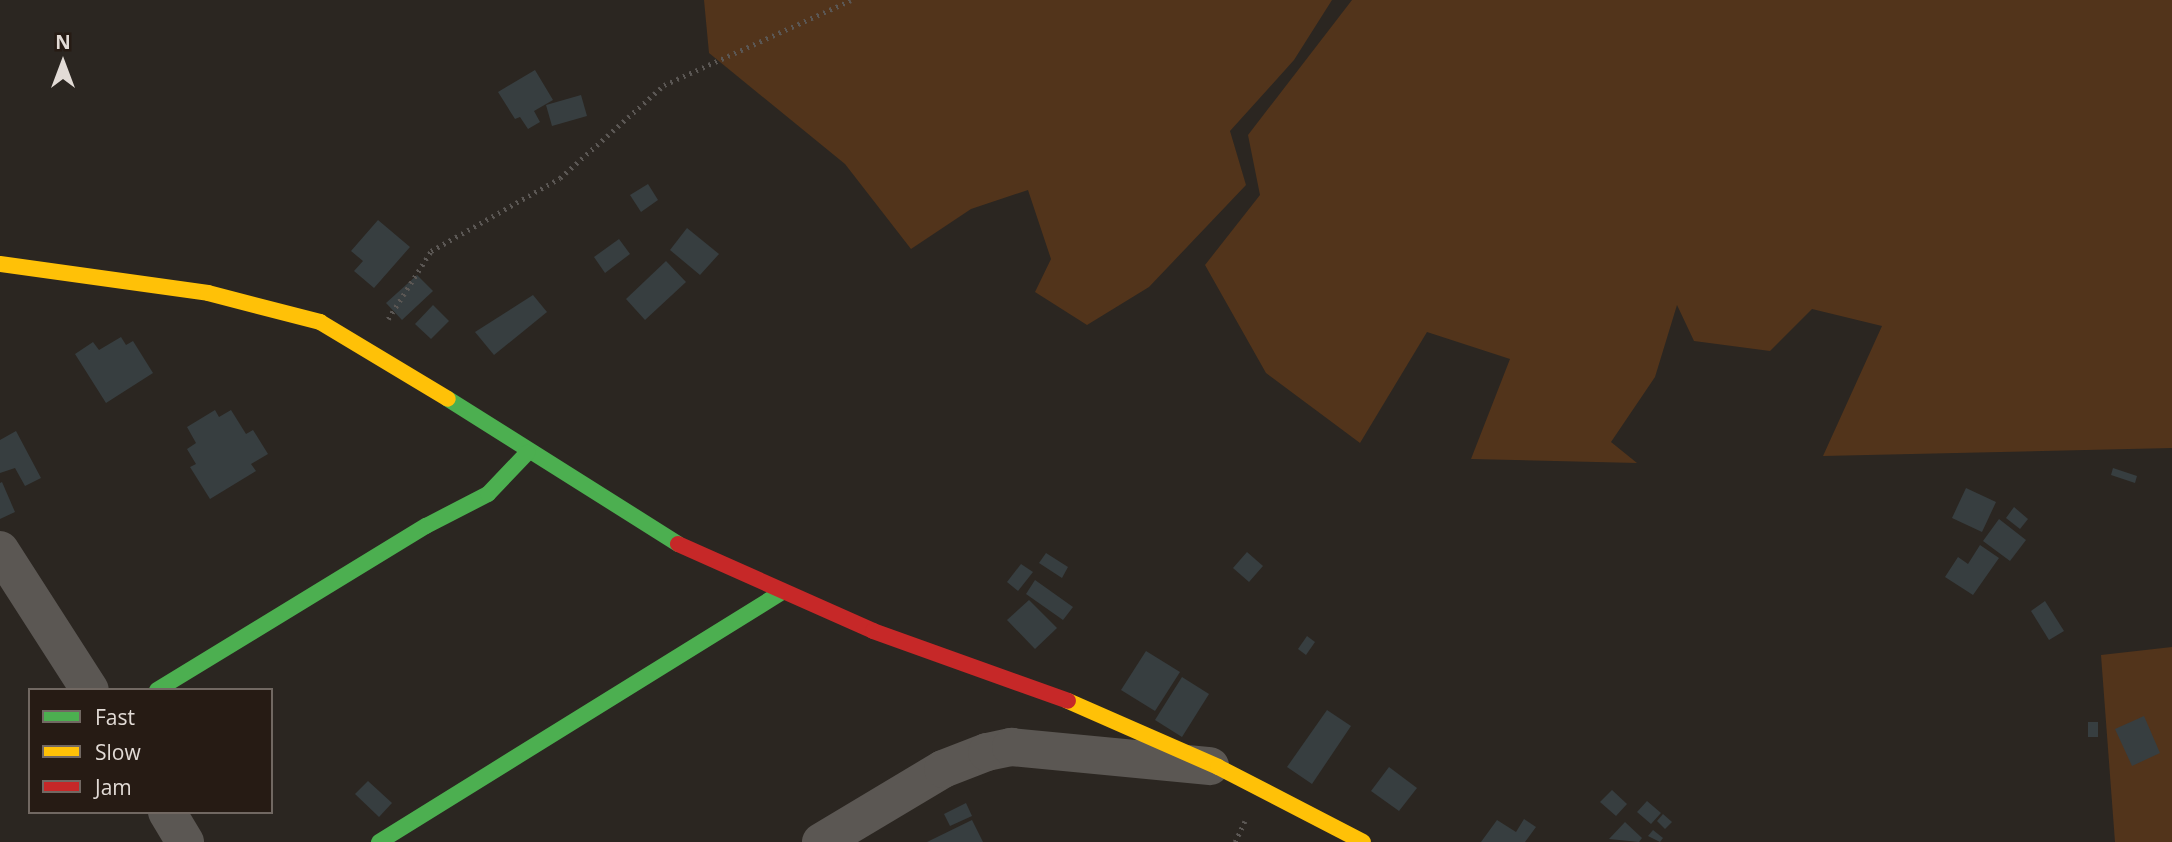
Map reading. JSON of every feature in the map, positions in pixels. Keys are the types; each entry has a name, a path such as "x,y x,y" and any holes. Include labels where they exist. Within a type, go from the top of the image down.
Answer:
{"street":[{"path":"0,264 208,293 282,309 320,322 369,348 527,453 665,538 780,593 873,631 1046,691 1219,767 1363,842"},
{"path":"160,688 403,539 488,494 527,453"},
{"path":"0,550 89,688"},
{"path":"379,842 780,593"},
{"path":"821,842 943,769 999,749 1219,767"},
{"path":"168,814 185,842"}],"path":[{"path":"369,348 431,251 560,178 664,85 850,0"}],"shaded area":[{"path":"704,0 1332,0 1294,60 1230,131 1246,185 1149,287 1087,325 1035,292 1051,259 1028,190 971,209 911,249 845,164 709,53"},
{"path":"1352,0 2172,0 2172,448 1823,456 1882,326 1812,309 1770,351 1694,341 1677,305 1655,377 1611,442 1637,463 1471,459 1510,359 1427,332 1360,443 1266,373 1205,265 1260,195 1248,135"},
{"path":"2172,647 2172,842 2115,842 2101,655"}],"building":[{"path":"535,70 553,100 534,111 540,122 528,129 520,117 515,119 498,92"},
{"path":"581,95 587,116 552,126 546,105"},
{"path":"648,184 658,200 641,212 630,195"},
{"path":"378,220 410,247 374,288 354,271 363,261 351,251"},
{"path":"687,228 719,254 700,275 670,250"},
{"path":"619,239 630,254 605,273 594,257"},
{"path":"666,261 686,282 645,320 626,299"},
{"path":"417,275 433,291 402,320 386,303"},
{"path":"533,295 547,312 494,355 475,332"},
{"path":"433,305 449,321 431,339 415,324"},
{"path":"121,337 126,345 133,341 153,373 106,403 75,354 93,342 99,350"},
{"path":"215,410 219,417 231,410 246,434 253,430 268,454 251,464 256,471 210,499 190,467 196,464 187,449 196,443 187,427"},
{"path":"16,431 41,478 25,486 15,468 0,473 0,440"},
{"path":"2113,468 2137,476 2135,483 2111,475"},
{"path":"2,482 15,512 0,519 0,483"},
{"path":"1966,488 1996,502 1982,532 1952,518"},
{"path":"2014,507 2028,519 2020,529 2006,518"},
{"path":"1999,519 2026,540 2010,561 1983,541"},
{"path":"1980,545 1999,558 1973,595 1945,577 1958,557 1968,564"},
{"path":"1247,552 1263,566 1249,582 1233,568"},
{"path":"1046,553 1068,567 1062,578 1039,563"},
{"path":"1021,564 1033,572 1018,591 1007,582"},
{"path":"1035,580 1073,607 1063,620 1026,594"},
{"path":"1029,600 1057,628 1035,649 1007,620"},
{"path":"2045,601 2064,631 2049,640 2031,611"},
{"path":"1307,636 1315,642 1306,655 1298,649"},
{"path":"1146,651 1180,672 1155,711 1121,690"},
{"path":"1182,677 1209,694 1182,737 1155,720"},
{"path":"1327,710 1351,726 1312,784 1287,767"},
{"path":"2144,716 2160,753 2132,766 2115,729"},
{"path":"2088,722 2098,722 2098,737 2088,737"},
{"path":"1389,767 1417,788 1399,811 1371,791"},
{"path":"368,781 392,803 379,817 355,794"},
{"path":"1612,790 1627,804 1616,816 1600,802"},
{"path":"1647,801 1661,813 1651,824 1637,812"},
{"path":"966,803 972,816 950,826 944,814"},
{"path":"1663,814 1672,822 1665,829 1657,821"},
{"path":"1524,819 1536,827 1525,842 1481,842 1497,820 1516,832"},
{"path":"972,820 983,842 927,842"},
{"path":"1625,822 1642,838 1639,842 1609,839"},
{"path":"1653,830 1663,838 1660,842 1648,836"}],"traffic: fast":[{"path":"448,399 678,544"},
{"path":"160,688 426,526 488,494 527,453"},
{"path":"379,842 780,593"}],"traffic: slow":[{"path":"0,264 208,293 320,322 448,399"},
{"path":"1068,701 1218,767 1363,842"}],"traffic: jam":[{"path":"678,544 873,631 1068,701"}]}
